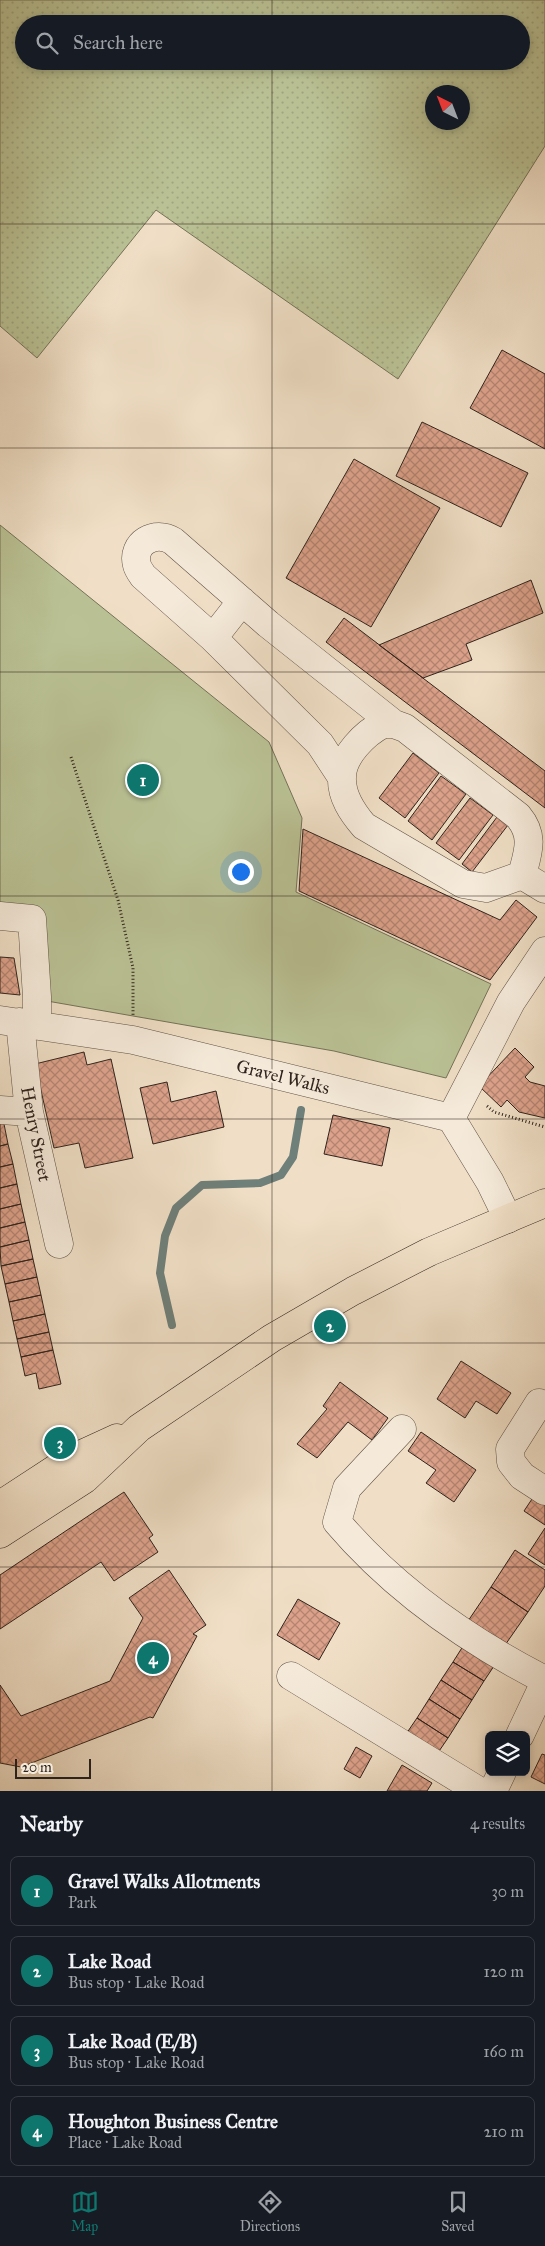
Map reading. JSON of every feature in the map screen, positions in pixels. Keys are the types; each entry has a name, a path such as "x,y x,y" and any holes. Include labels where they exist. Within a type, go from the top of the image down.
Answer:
{"main road":[{"path":"0,1534 84,1478 139,1428 272,1338 337,1300 429,1252 545,1203"},
{"path":"0,1505 69,1460 139,1428"}],"street":[{"path":"164,535 173,541 242,601 394,724 405,728 518,816 526,826 529,840 522,875 486,888 463,884 364,826 352,812 345,795 341,776 320,744 214,638 143,576 137,565 137,553 142,544 153,536 164,535"},
{"path":"214,638 242,601"},
{"path":"341,776 348,757 373,729 383,724 394,724"},
{"path":"522,875 545,889"},
{"name":"Henry Street","path":"0,916 32,919 38,997 19,1022 28,1112 59,1244"},
{"path":"508,1219 490,1182 451,1118 511,1002 545,951"},
{"name":"Gravel Walks","path":"19,1022 133,1040 451,1118"},
{"path":"0,1110 28,1112"},
{"path":"539,1403 510,1449 511,1462 522,1476 545,1491"},
{"path":"402,1429 346,1488 337,1522 364,1553 429,1609 500,1656 545,1681 522,1731"},
{"path":"291,1676 479,1791"},
{"path":"493,1791 500,1776"}],"path":[{"path":"71,757 118,900 133,968 133,1040"},
{"path":"466,1089 494,1112 545,1127"}],"green space":[{"path":"0,0 545,0 545,146 398,379 156,210 37,358 0,326"},
{"path":"0,525 269,742 302,818 296,892 491,984 446,1078 334,1051 47,1001 39,911 0,906"}],"building":[{"path":"502,350 545,374 545,449 470,408"},
{"path":"422,422 528,473 501,527 396,476"},
{"path":"354,459 440,508 371,627 286,578"},
{"path":"531,580 543,613 466,644 472,660 423,678 379,645"},
{"path":"344,618 545,771 545,808 326,642"},
{"path":"413,753 439,773 405,818 379,798"},
{"path":"441,776 466,794 432,840 408,821"},
{"path":"470,798 493,815 459,860 436,843"},
{"path":"497,817 508,825 472,872 462,864"},
{"path":"303,829 500,920 516,900 537,917 490,980 299,891"},
{"path":"0,957 14,958 20,995 0,993"},
{"path":"515,1048 534,1067 525,1077 530,1082 545,1086 545,1118 519,1112 507,1100 501,1107 479,1086"},
{"path":"84,1052 87,1065 111,1059 133,1158 85,1168 79,1143 54,1148 35,1064"},
{"path":"167,1082 171,1102 216,1091 224,1127 153,1144 140,1088"},
{"path":"333,1115 390,1128 382,1166 324,1154"},
{"path":"0,1123 4,1124 8,1144 0,1146"},
{"path":"8,1144 13,1164 0,1167 0,1146"},
{"path":"13,1164 17,1184 0,1188 0,1167"},
{"path":"17,1184 21,1204 0,1209 0,1188"},
{"path":"21,1204 25,1222 0,1228 0,1209"},
{"path":"25,1222 29,1240 0,1247 0,1228"},
{"path":"29,1240 33,1259 1,1266 0,1247"},
{"path":"33,1259 37,1277 5,1284 1,1266"},
{"path":"37,1277 41,1295 9,1302 5,1284"},
{"path":"41,1295 45,1314 13,1321 9,1302"},
{"path":"45,1314 49,1332 17,1339 13,1321"},
{"path":"49,1332 53,1350 21,1357 17,1339"},
{"path":"53,1350 61,1384 39,1389 36,1373 25,1376 21,1357"},
{"path":"461,1361 511,1393 497,1414 476,1401 465,1418 437,1399"},
{"path":"340,1382 388,1418 372,1440 348,1422 317,1458 297,1444 327,1409 323,1406"},
{"path":"421,1432 476,1470 454,1502 426,1483 436,1470 408,1451"},
{"path":"124,1492 153,1535 149,1538 158,1552 114,1581 101,1562 0,1629 0,1575"},
{"path":"536,1493 545,1499 545,1525 524,1511"},
{"path":"545,1528 545,1565 528,1554"},
{"path":"515,1550 545,1570 545,1586 528,1612 491,1587"},
{"path":"169,1570 206,1625 193,1634 197,1636 153,1718 150,1717 21,1767 0,1763 0,1685 21,1716 110,1681 143,1618 129,1598"},
{"path":"491,1587 528,1612 503,1648 466,1624"},
{"path":"298,1599 340,1623 319,1660 277,1635"},
{"path":"465,1643 496,1663 484,1681 453,1662"},
{"path":"453,1662 484,1681 472,1700 441,1680"},
{"path":"441,1680 472,1700 460,1719 429,1699"},
{"path":"429,1699 460,1719 448,1738 417,1718"},
{"path":"417,1718 448,1738 435,1757 404,1737"},
{"path":"356,1747 372,1756 360,1778 344,1769"},
{"path":"542,1754 545,1755 545,1784 531,1777"},
{"path":"402,1765 432,1783 427,1791 387,1791"}],"waterway":[{"path":"172,1325 160,1273 165,1236 176,1208 202,1185 260,1183 281,1175 293,1157 301,1110"}],"place":[{"name":"Gravel Walks Allotments","path":"143,780"},
{"name":"Lake Road","path":"330,1326"},
{"name":"Lake Road (E/B)","path":"60,1443"},
{"name":"Houghton Business Centre","path":"153,1658"}]}
